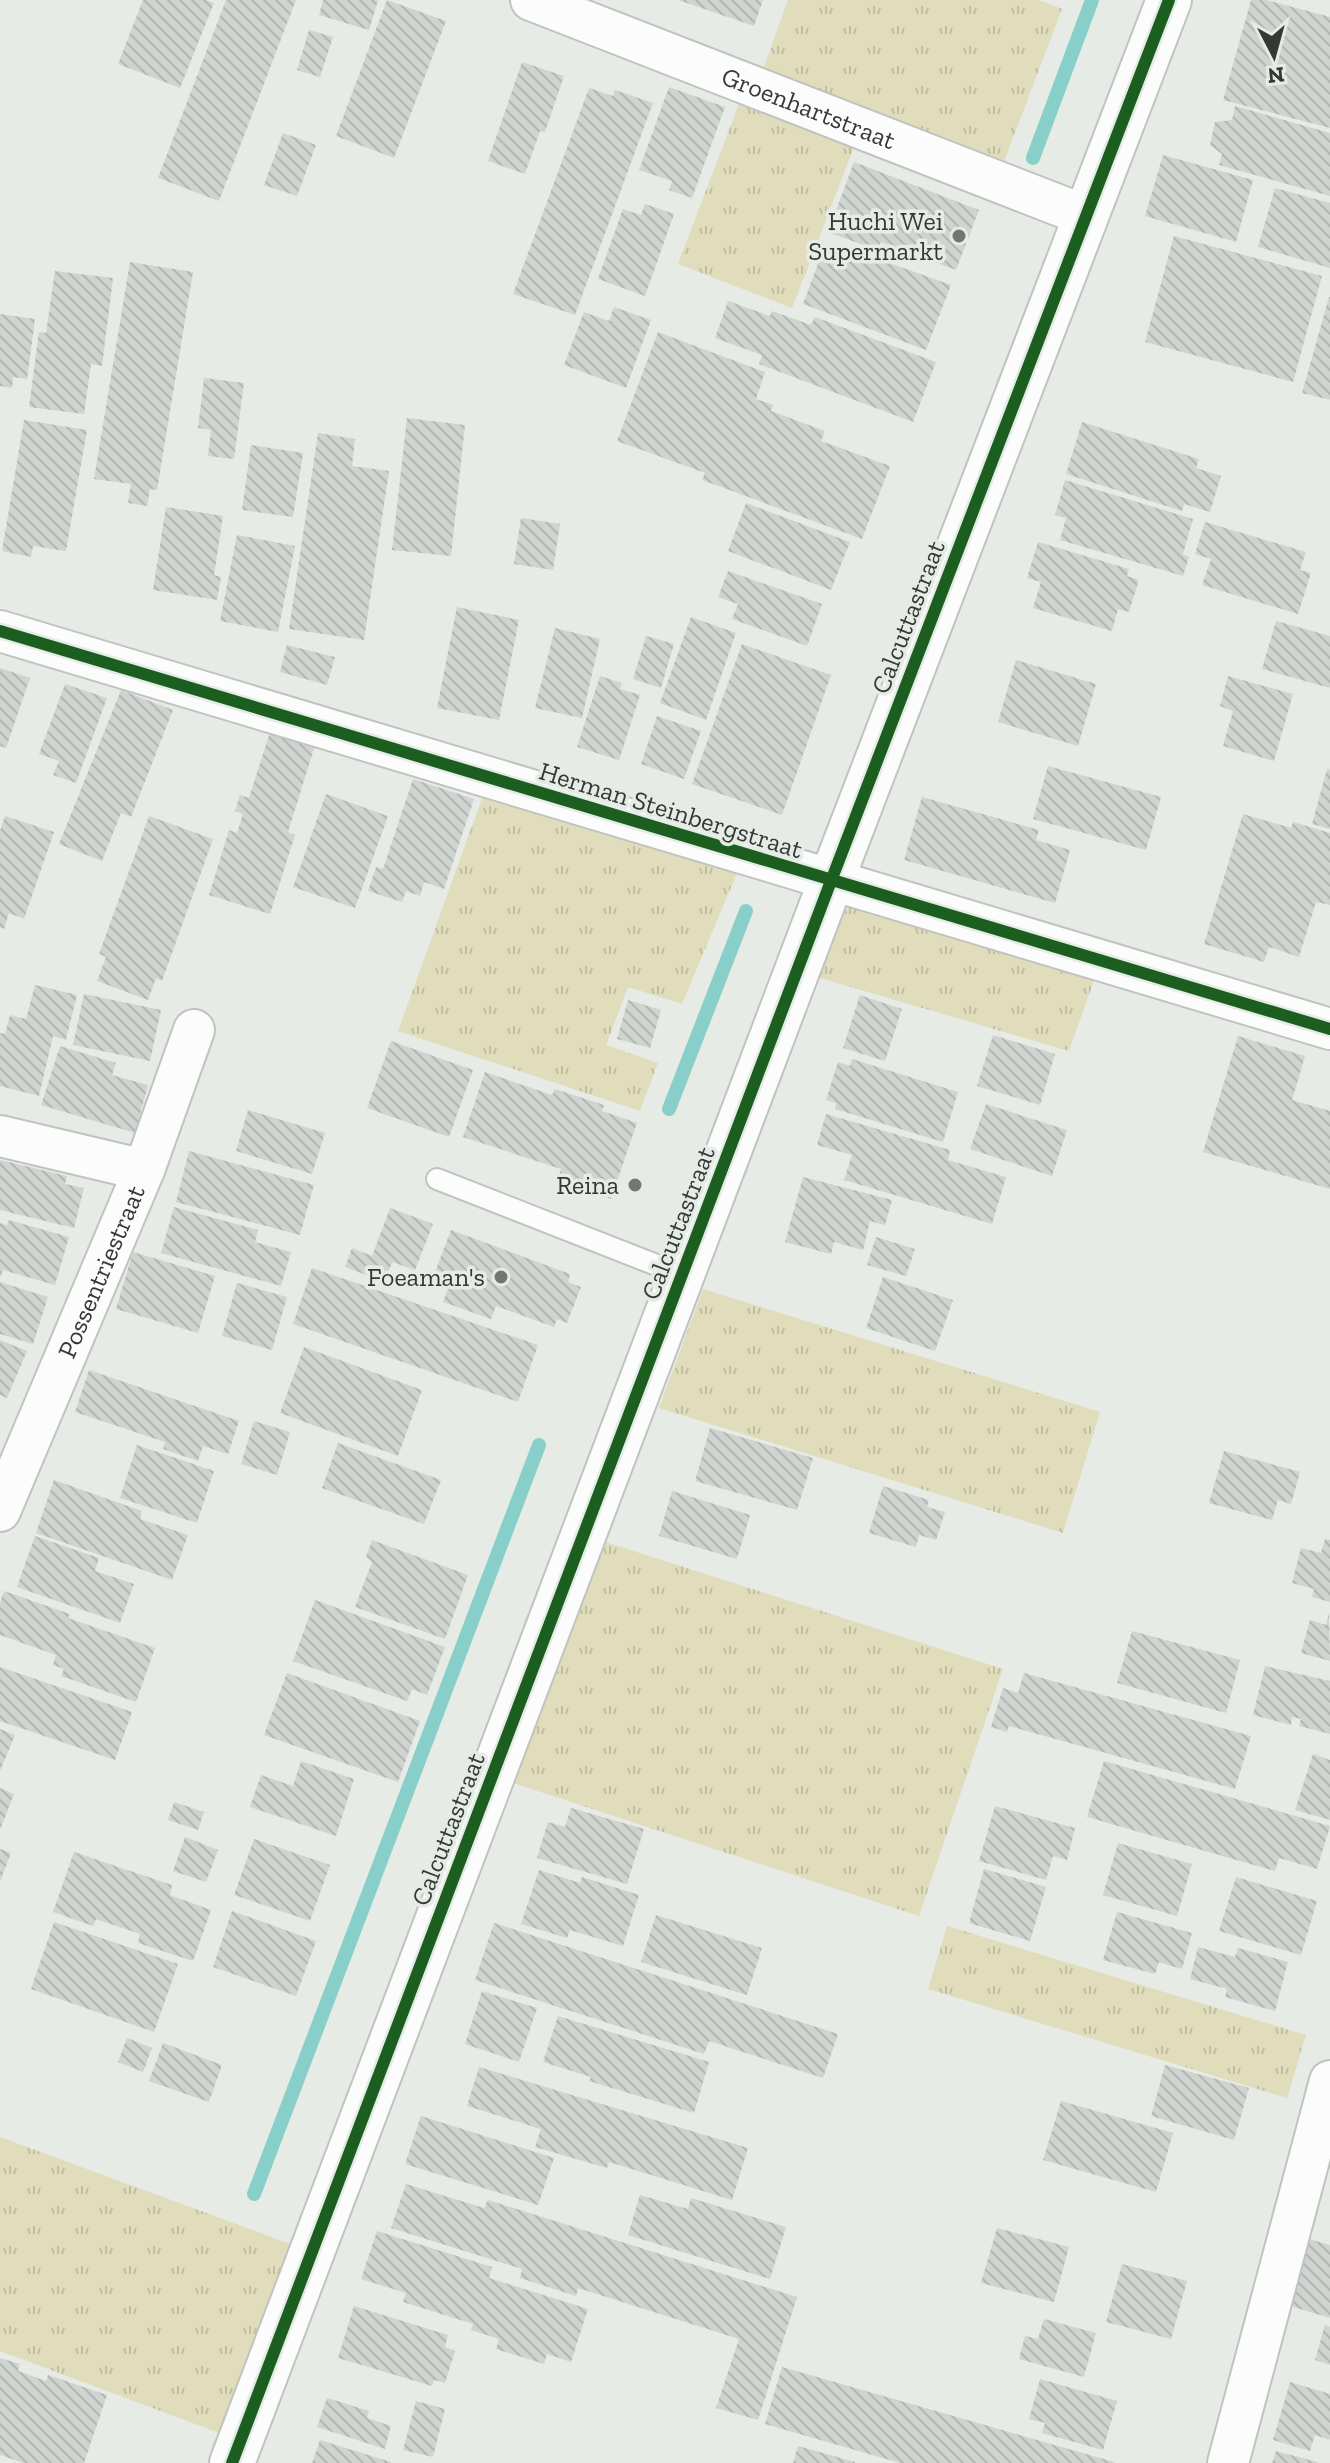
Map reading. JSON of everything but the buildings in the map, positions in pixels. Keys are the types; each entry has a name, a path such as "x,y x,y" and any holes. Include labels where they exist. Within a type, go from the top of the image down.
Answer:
{"street":[{"name":"Groenhartstraat","path":"531,0 1086,216"},
{"name":"Calcuttastraat","path":"232,2463 831,881 1169,0"},
{"name":"Herman Steinbergstraat","path":"0,631 1330,1029"},
{"name":"Possentriestraat","path":"0,1511 144,1170 194,1030"},
{"path":"0,1136 144,1170"},
{"path":"1228,2463 1330,2081"}],"lane":[{"path":"437,1179 682,1275"}],"green space":[{"path":"788,0 1039,0 1062,9 1002,167 761,75"},
{"path":"739,104 854,147 792,308 678,264"},
{"path":"485,790 737,873 682,1004 628,987 606,1045 658,1063 640,1111 398,1031"},
{"path":"865,906 1097,972 1069,1051 820,978 825,950 837,923 848,907"},
{"path":"703,1289 1100,1412 1063,1533 659,1408"},
{"path":"599,1540 1003,1669 919,1916 510,1782"},
{"path":"947,1926 1306,2035 1287,2098 928,1989"},
{"path":"0,2137 293,2245 222,2434 0,2351"}],"waterway":[{"path":"1033,158 1092,0"},
{"path":"669,1109 746,911"},
{"path":"254,2194 539,1445"}],"cycle path":[{"path":"232,2463 831,881 1169,0"},
{"path":"0,631 1330,1029"}],"place":[{"name":"Huchi Wei Supermarkt","path":"959,236"},
{"name":"Reina","path":"635,1185"},
{"name":"Foeaman's","path":"501,1277"}]}
